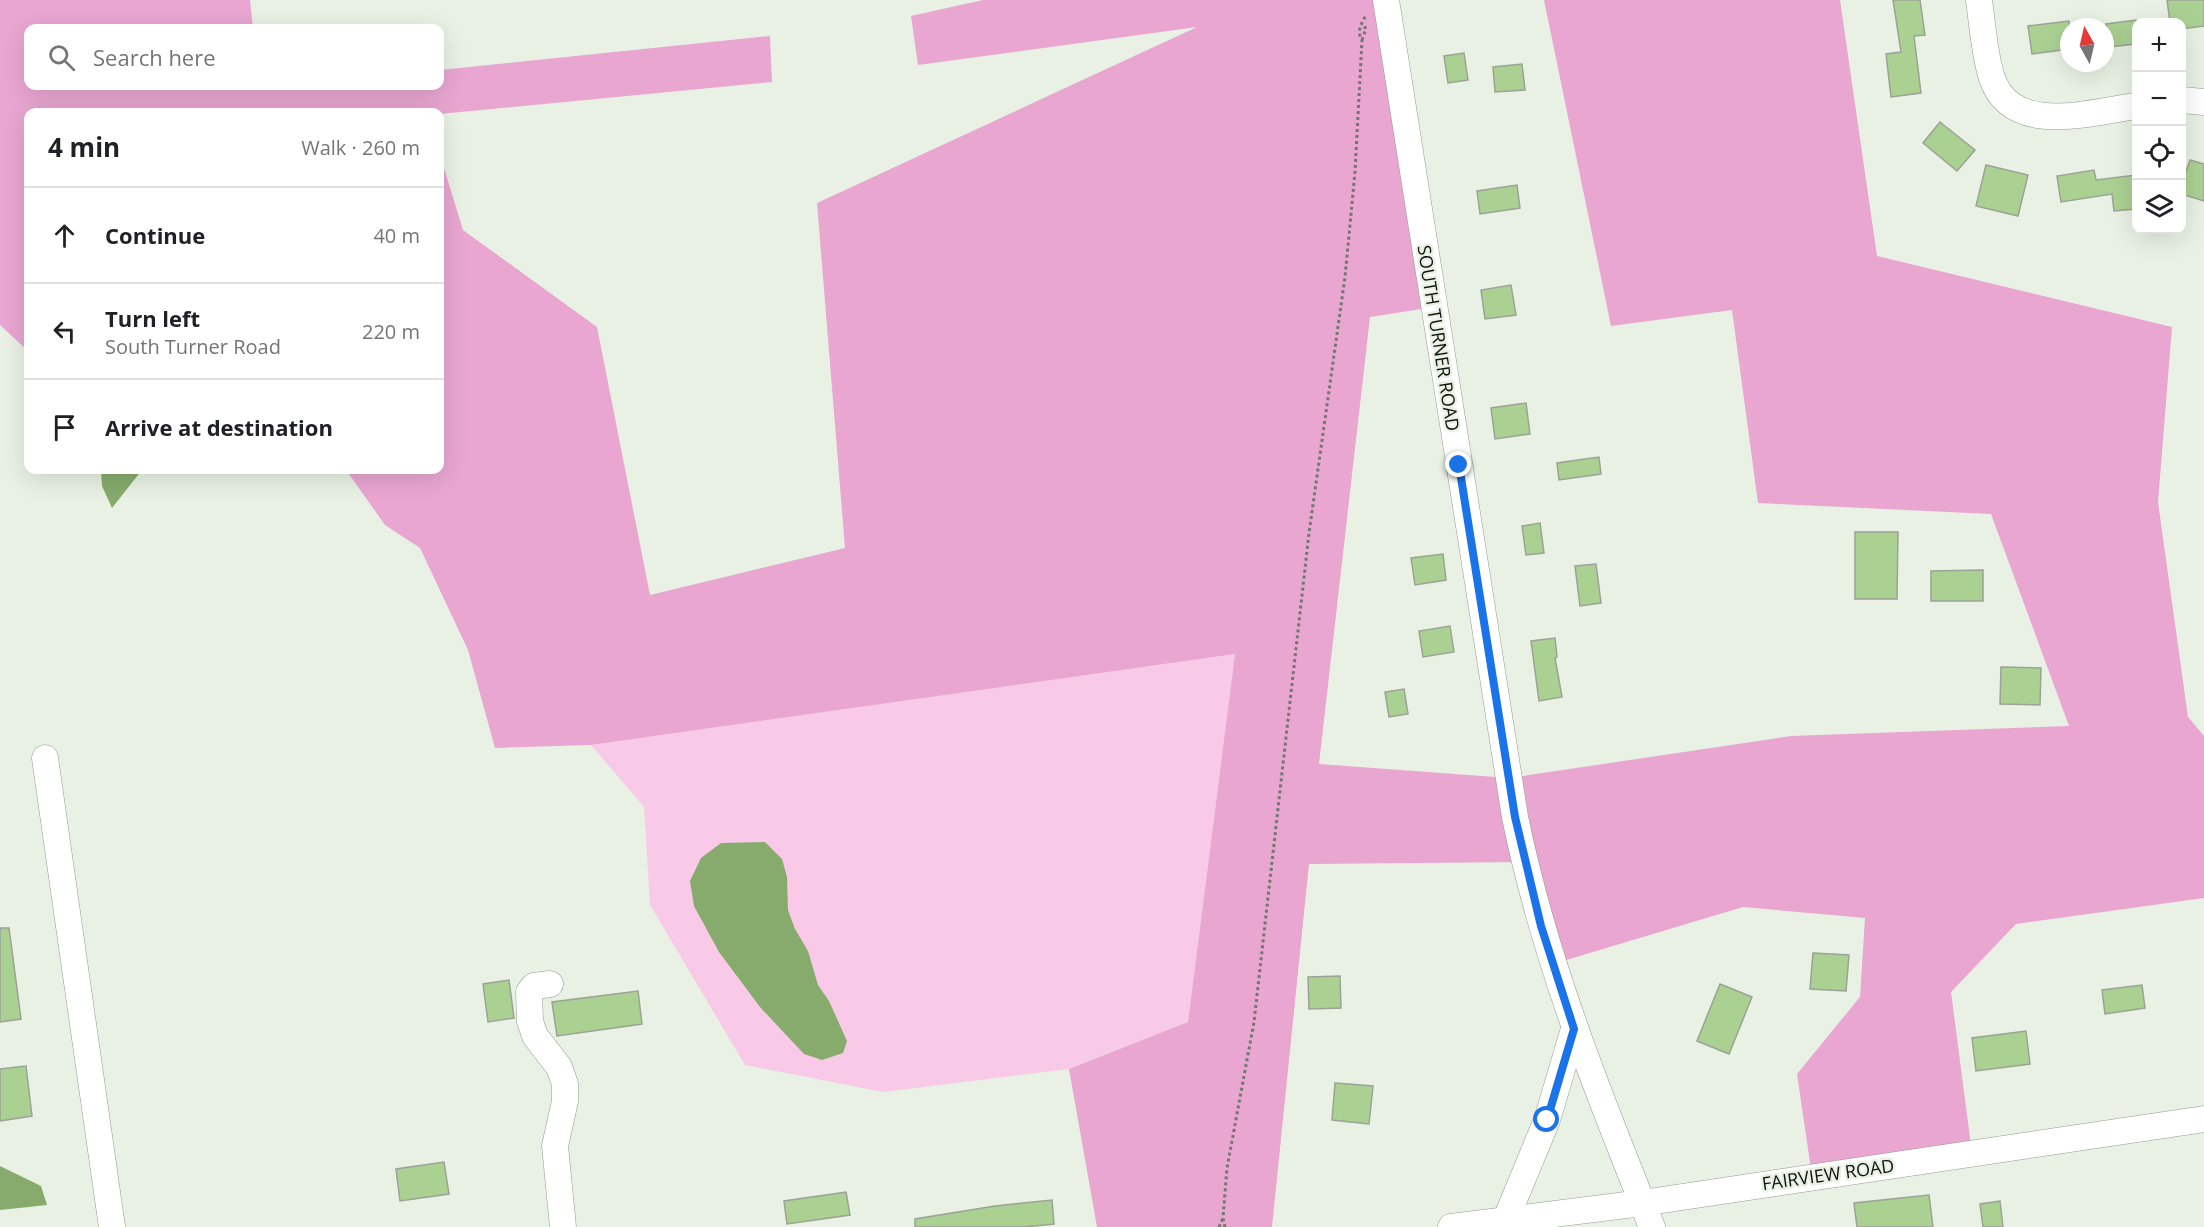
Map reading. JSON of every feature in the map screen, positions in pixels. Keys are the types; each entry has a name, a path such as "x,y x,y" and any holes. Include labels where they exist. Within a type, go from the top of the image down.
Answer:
{"street":[{"name":"SOUTH TURNER ROAD","path":"1386,0 1515,817 1541,926 1574,1029 1652,1227"},
{"path":"1979,0 1991,77 1999,92 2015,107 2035,116 2051,117 2132,107"},
{"path":"2186,100 2204,102"},
{"path":"45,758 112,1227"},
{"path":"550,984 534,986 529,992 530,1021 535,1036 559,1067 565,1084 565,1101 555,1146 563,1227"},
{"path":"1522,1221 1547,1120 1574,1029"},
{"name":"FAIRVIEW ROAD","path":"1451,1227 1522,1221 2204,1119"}],"path":[{"path":"1225,1227 1223,1218 1227,1168 1254,1022 1309,532 1345,277 1355,172 1362,40"},
{"path":"1219,1227 1223,1218"}],"shaded area":[{"path":"0,0 250,0 253,24 24,24 24,90 444,90 444,70 770,36 772,82 444,114 444,108 24,108 24,347 0,325"},
{"path":"983,0 1386,0 1434,307 1370,317 1319,764 1509,778 1791,736 2069,726 1991,514 1758,503 1732,310 1611,326 1544,0 1840,0 1877,256 2172,327 2158,502 2188,717 2204,736 2204,898 2016,924 1951,992 1972,1153 1812,1176 1797,1074 1860,997 1865,918 1743,907 1553,964 1524,862 1309,864 1272,1227 1097,1227 1069,1069 1188,1022 1235,654 591,745 495,748 468,650 420,548 385,525 349,474 444,474 444,168 463,230 597,327 650,595 845,548 817,203 1197,27 918,65 911,16"},
{"path":"101,474 139,474 112,508 102,486"},
{"path":"1235,654 1188,1022 1069,1069 883,1092 745,1065 650,905 644,807 591,745"},
{"path":"765,842 782,859 787,877 788,910 795,929 808,951 818,985 829,1001 847,1041 843,1053 822,1060 804,1054 760,1007 719,952 694,906 690,881 701,858 721,843"},
{"path":"0,1166 41,1186 47,1205 0,1210"}],"building":[{"path":"1893,0 1920,0 1925,35 1914,36 1921,93 1891,97 1886,54 1901,52"},
{"path":"2167,0 2204,0 2204,26 2186,28 2186,18 2169,18"},
{"path":"2132,21 2132,44 2114,46 2114,23"},
{"path":"2060,22 2060,50 2032,54 2028,26"},
{"path":"1464,53 1468,80 1448,83 1444,56"},
{"path":"1522,64 1525,90 1495,92 1493,67"},
{"path":"1940,122 1975,150 1957,171 1923,143"},
{"path":"2190,160 2204,164 2204,201 2186,196 2186,172"},
{"path":"1986,165 2028,175 2018,216 1976,206"},
{"path":"2094,170 2096,180 2132,176 2132,209 2114,211 2112,194 2061,202 2057,176"},
{"path":"1517,185 1520,208 1480,214 1477,191"},
{"path":"1511,285 1516,315 1485,319 1481,290"},
{"path":"1526,403 1530,434 1495,439 1491,408"},
{"path":"1599,457 1601,474 1559,480 1557,463"},
{"path":"1540,523 1544,553 1526,555 1522,526"},
{"path":"1855,532 1898,532 1897,599 1855,599"},
{"path":"1443,554 1446,580 1415,585 1411,558"},
{"path":"1596,564 1601,603 1580,606 1575,566"},
{"path":"1983,570 1983,601 1931,601 1931,571"},
{"path":"1450,626 1454,652 1423,657 1419,631"},
{"path":"1555,638 1557,657 1555,658 1562,697 1539,701 1531,641"},
{"path":"2001,667 2041,668 2040,705 2000,704"},
{"path":"1404,689 1408,714 1389,717 1385,692"},
{"path":"0,928 9,928 21,1019 0,1022"},
{"path":"1813,953 1849,955 1846,991 1810,989"},
{"path":"1340,976 1341,1008 1309,1009 1308,977"},
{"path":"509,980 514,1018 488,1022 483,984"},
{"path":"1720,984 1752,997 1729,1054 1697,1041"},
{"path":"2142,985 2145,1008 2105,1014 2102,990"},
{"path":"638,991 642,1024 557,1036 552,1002"},
{"path":"2026,1031 2030,1064 1976,1071 1972,1038"},
{"path":"26,1066 32,1116 0,1121 0,1069"},
{"path":"1335,1083 1373,1086 1369,1124 1332,1120"},
{"path":"444,1162 449,1194 400,1201 396,1169"},
{"path":"846,1192 850,1215 787,1224 784,1201"},
{"path":"1929,1195 1933,1227 1857,1227 1854,1203"},
{"path":"1052,1200 1054,1224 1024,1227 915,1227 915,1219 995,1206"},
{"path":"2000,1201 2003,1227 1983,1227 1980,1204"}],"route":[{"path":"1459,465 1524,862 1541,926 1574,1029 1547,1120"}]}
